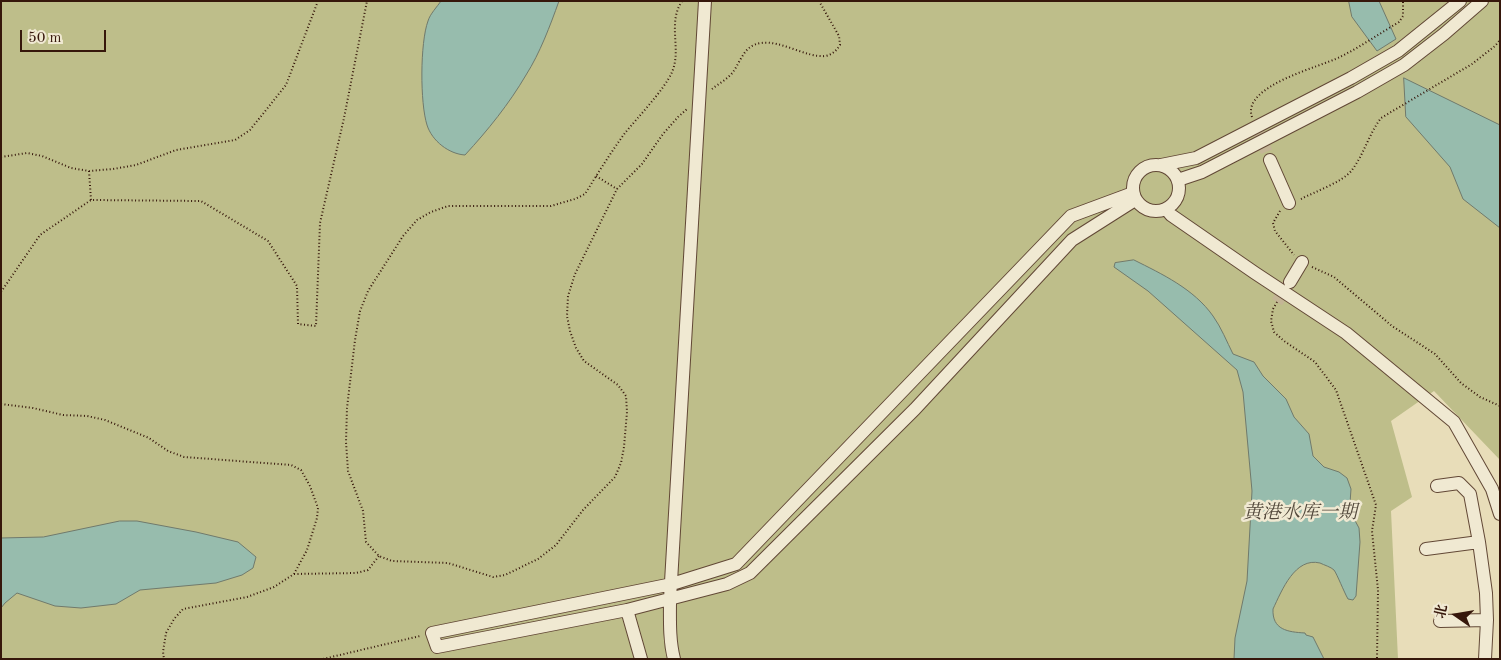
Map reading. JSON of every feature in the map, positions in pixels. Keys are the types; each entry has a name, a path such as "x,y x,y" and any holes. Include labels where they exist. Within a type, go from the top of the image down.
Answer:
{"street":[{"path":"674,659 669,623 670,599 705,1"},
{"path":"1161,165 1168,168 1178,180 1178,194 1176,200 1166,209 1152,212 1146,210 1134,196 1132,185 1139,171 1153,165 1196,158 1351,78 1398,51 1460,1"},
{"path":"1178,180 1202,172 1357,92 1404,65 1482,1"},
{"path":"1270,160 1289,203"},
{"path":"1134,196 1072,240 915,409 750,573 727,584 627,610 438,648 432,633 672,584 736,564 1071,216 1134,196"},
{"path":"1166,209 1171,215 1255,273 1346,332 1454,422 1492,489 1500,514"},
{"path":"1290,282 1302,262"},
{"path":"1437,486 1458,483 1470,494 1486,593 1488,620 1485,659"},
{"path":"1426,549 1479,542"},
{"path":"627,610 641,659"},
{"path":"1440,622 1488,620"}],"path":[{"path":"1,157 27,153 42,156 71,168 89,171 136,165 176,150 235,140 250,130 286,85 318,1"},
{"path":"1,292 40,235 91,200 201,201 268,242 297,286 298,324 316,326 320,223 344,118 367,1"},
{"path":"682,1 675,18 676,57 672,73 624,135 585,194 551,206 448,206 431,212 417,220 403,236 368,291 360,311 354,340 347,408 346,442 348,471 363,511 366,542 379,556 392,561 448,563 493,577 505,575 538,559 556,545 583,510 615,477 621,464 624,447 627,412 626,396 618,384 584,361 576,348 567,316 568,296 575,274 617,189 642,164 678,117 732,73 748,48 759,42 772,43 825,56 835,53 840,45 839,36 819,1"},
{"path":"1252,119 1250,114 1251,105 1258,95 1284,79 1339,58 1399,22 1403,16 1403,1"},
{"path":"1500,40 1472,64 1381,118 1373,129 1361,156 1351,172 1308,196 1289,203 1278,214 1273,223 1275,231 1289,250 1302,262 1334,277 1392,326 1435,354 1462,382 1480,397 1500,406"},
{"path":"89,171 91,200"},
{"path":"596,176 617,189"},
{"path":"1277,302 1273,309 1271,321 1274,332 1315,362 1336,390 1376,505 1372,531 1378,590 1377,659"},
{"path":"1,404 105,420 149,438 168,451 184,457 292,465 301,470 310,486 318,508 317,518 307,550 294,574 274,587 246,597 183,609 174,619 166,633 163,652 164,659"},
{"path":"294,574 356,573 368,570 379,556"},
{"path":"323,659 432,633"}],"green space":[{"path":"1,1 1500,1 1500,460 1434,391 1391,421 1412,497 1391,511 1398,659 1,659"}],"water":[{"path":"441,1 559,1 531,67 498,116 465,155 447,149 437,141 429,131 423,103 422,58 425,31 429,18"},
{"path":"1349,1 1379,1 1396,39 1377,51 1352,17"},
{"path":"1404,78 1500,125 1500,228 1463,199 1450,167 1406,117"},
{"name":"黄港水库一期","path":"1134,260 1177,283 1205,306 1219,325 1233,354 1254,362 1263,376 1286,399 1294,417 1309,434 1313,456 1324,467 1339,472 1347,478 1351,489 1350,503 1352,515 1359,528 1360,542 1356,596 1353,600 1348,599 1333,569 1320,563 1311,562 1303,565 1290,577 1273,609 1273,616 1278,626 1287,631 1305,633 1313,637 1324,659 1234,659 1235,638 1247,581 1252,491 1243,392 1237,370 1148,291 1114,267 1115,263"},
{"path":"120,521 137,521 238,542 256,557 253,568 242,575 216,583 140,590 116,604 81,608 55,606 17,593 1,608 1,538 43,537"}],"tunnel":[{"path":"1255,124 1270,160"},
{"path":"1277,302 1289,283"}]}
